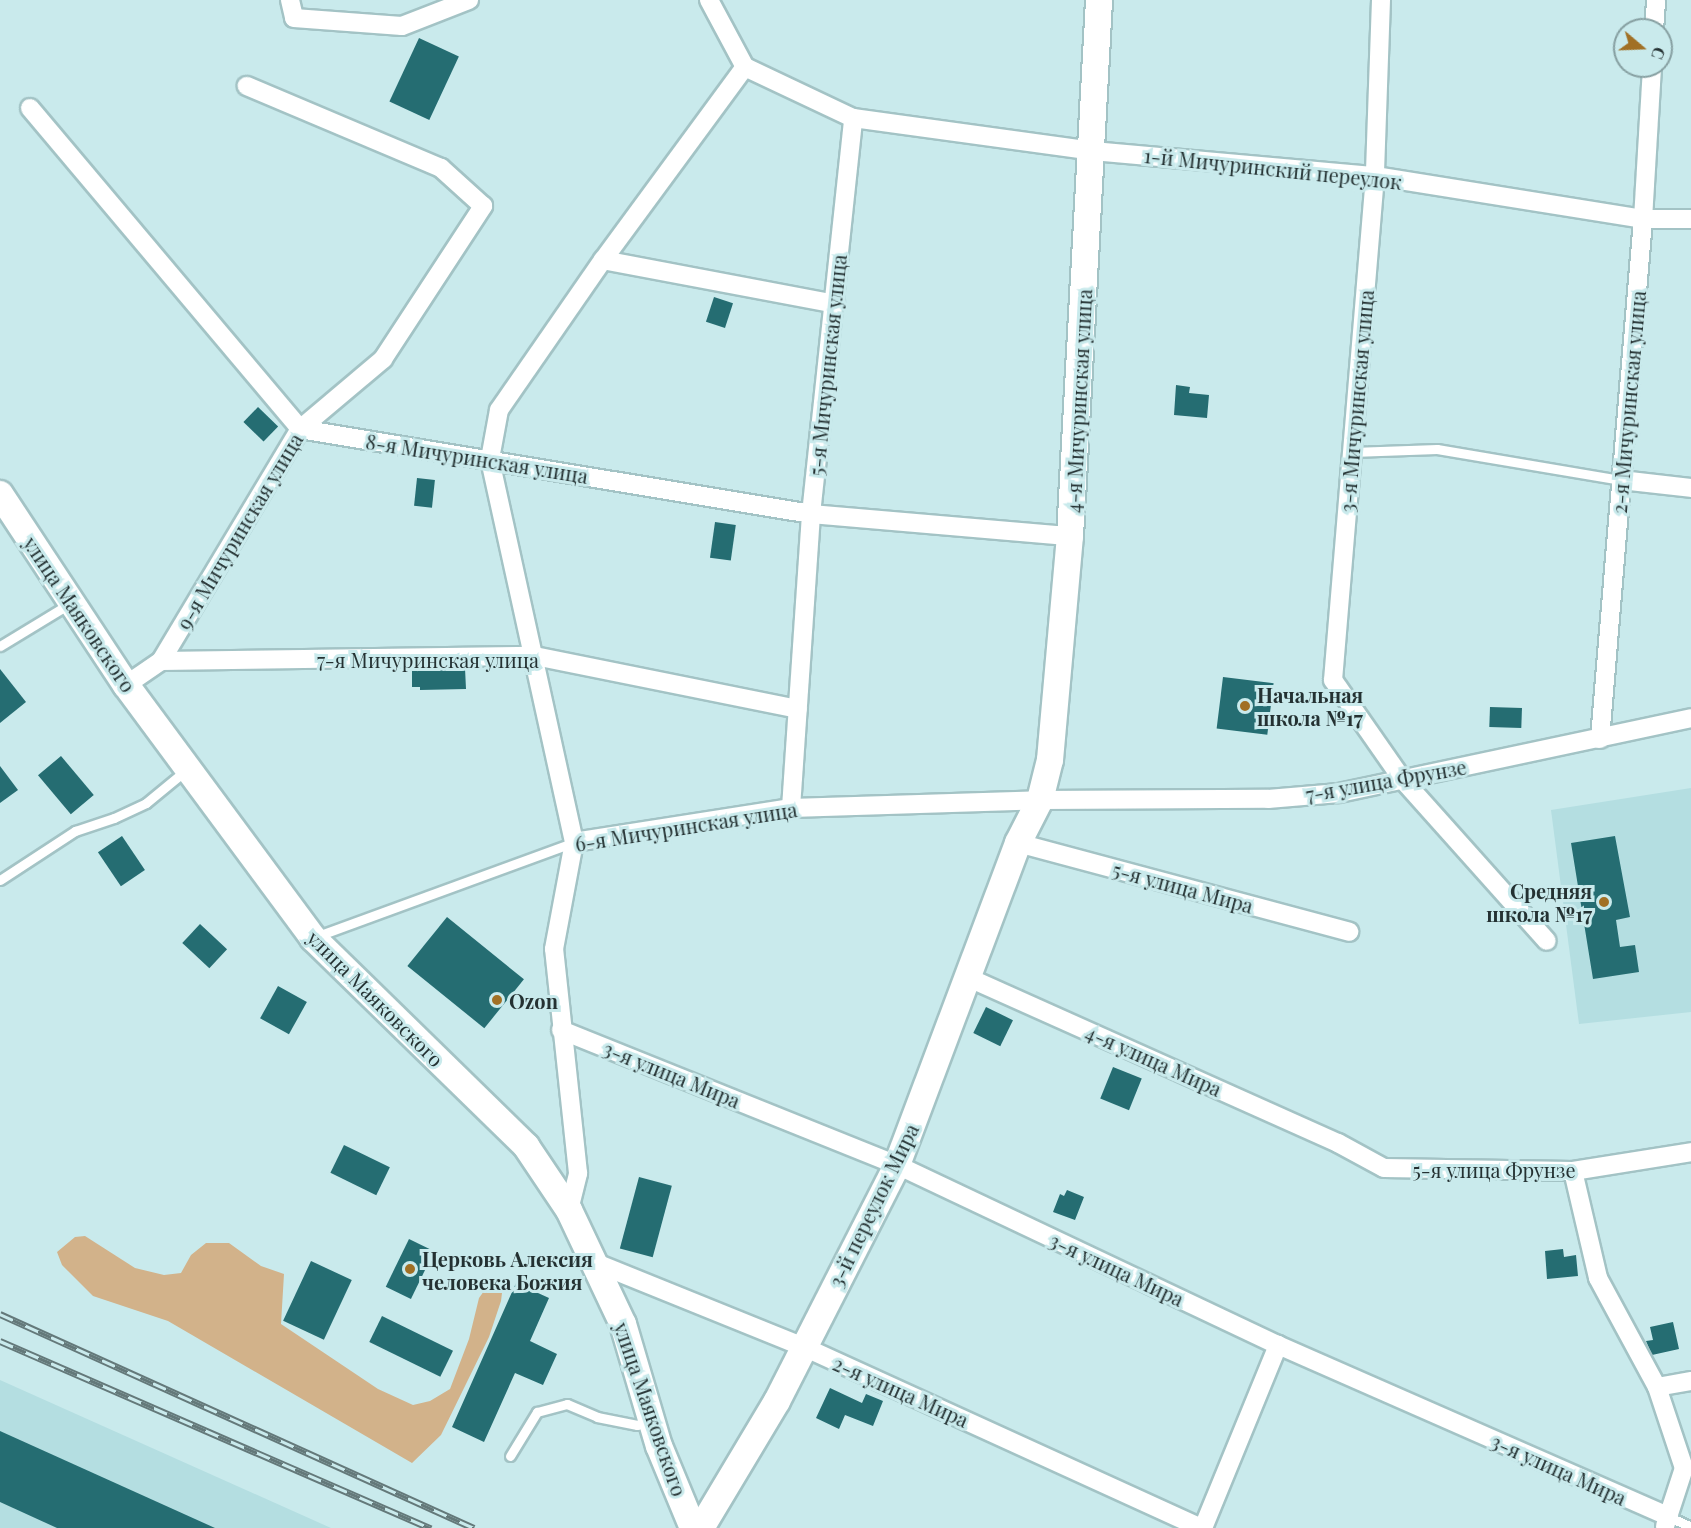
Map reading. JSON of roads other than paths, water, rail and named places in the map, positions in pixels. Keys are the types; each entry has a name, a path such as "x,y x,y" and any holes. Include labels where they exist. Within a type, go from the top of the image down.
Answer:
{"street":[{"path":"290,0 294,18 402,26 469,0"},
{"path":"709,0 744,67 854,118"},
{"name":"4-я Мичуринская улица","path":"1040,800 1050,760 1070,536 1093,151 1099,0"},
{"name":"3-я Мичуринская улица","path":"1381,0 1375,176 1334,680 1402,779 1547,941"},
{"path":"1655,18 1656,0"},
{"path":"569,1210 578,1173 554,949 574,842 490,459 499,410 603,260 744,67"},
{"name":"2-я Мичуринская улица","path":"1600,739 1643,219 1651,78"},
{"name":"9-я Мичуринская улица","path":"126,685 161,661 300,429 383,359 483,206 441,168 247,86"},
{"path":"30,108 300,429"},
{"name":"1-й Мичуринский переулок","path":"854,118 1093,151 1375,176 1643,219 1691,219"},
{"name":"5-я Мичуринская улица","path":"791,808 811,514 854,118"},
{"path":"603,260 835,303"},
{"name":"8-я Мичуринская улица","path":"300,429 811,514 1070,536"},
{"path":"1621,480 1691,488"},
{"name":"улица Маяковского","path":"0,494 126,685 313,938 526,1146 569,1210 623,1324 659,1446 693,1528"},
{"name":"7-я Мичуринская улица","path":"161,661 535,656 798,709"},
{"name":"7-я улица Фрунзе","path":"1040,800 1268,799 1339,792 1600,739 1691,718"},
{"name":"6-я Мичуринская улица","path":"574,842 791,808 1040,800"},
{"name":"3-й переулок Мира","path":"701,1528 777,1401 897,1165 1018,843 1040,800"},
{"name":"5-я улица Мира","path":"1018,843 1349,932"},
{"name":"4-я улица Мира","path":"969,978 1338,1143"},
{"name":"3-я улица Мира","path":"561,1030 897,1165 1278,1345 1667,1523"},
{"name":"5-я улица Фрунзе","path":"1338,1143 1384,1168 1573,1171 1691,1152"},
{"path":"1573,1171 1598,1278 1657,1388 1684,1468 1667,1523"},
{"name":"2-я улица Мира","path":"596,1263 804,1347 1202,1528"},
{"path":"1202,1528 1278,1345"},
{"path":"1657,1388 1691,1381"}],"lane":[{"path":"1352,452 1437,449 1621,480"},
{"path":"0,646 71,602"},
{"path":"0,880 75,831 114,818 146,803 188,769"},
{"name":"6-я Мичуринская улица","path":"313,938 574,842"},
{"path":"510,1456 537,1412 567,1404 597,1417 637,1425 652,1420"},
{"path":"1667,1523 1691,1527"}],"railway":[{"path":"0,1314 474,1528"},
{"path":"0,1341 431,1528"}],"place":[{"name":"Начальная школа №17","path":"1245,706"},
{"name":"Средняя школа №17","path":"1604,902"},
{"name":"Ozon","path":"497,1000"},
{"name":"Церковь Алексия человека Божия","path":"410,1269"}]}
